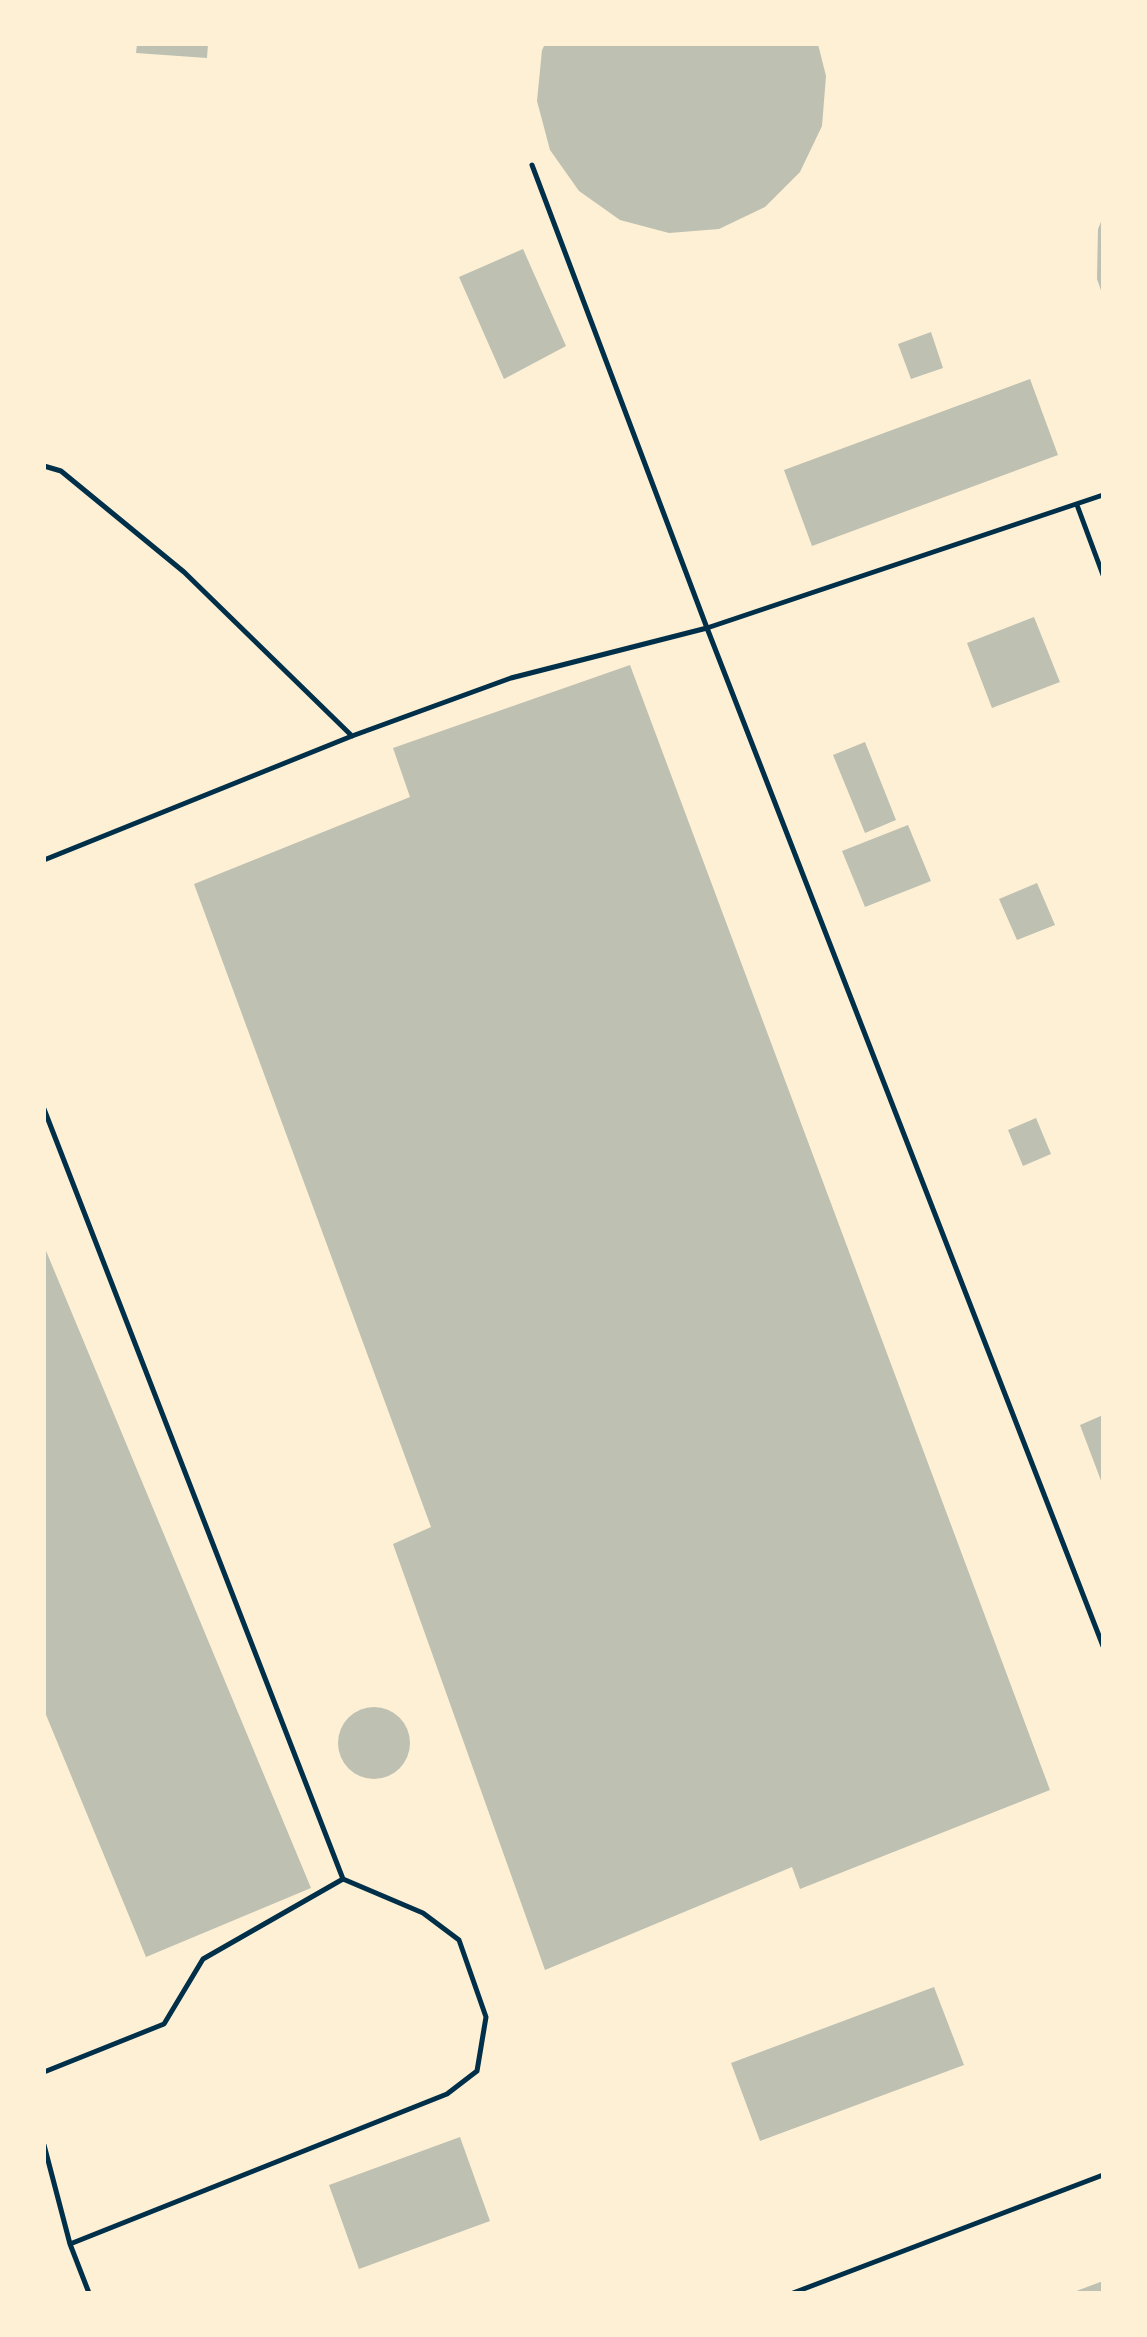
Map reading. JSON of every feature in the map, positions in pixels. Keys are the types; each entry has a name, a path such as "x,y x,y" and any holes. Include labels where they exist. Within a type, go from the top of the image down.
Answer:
{"lane":[{"path":"531,165 707,628 1103,1646"},
{"path":"44,467 61,471 184,572 352,736"},
{"path":"44,860 352,736 511,678 707,628 1103,495"},
{"path":"1077,505 1103,575"},
{"path":"44,1109 343,1879 423,1913 458,1940 486,2017 477,2071 447,2094 70,2244"},
{"path":"44,2072 164,2024 203,1959 343,1879"},
{"path":"44,2145 70,2244 89,2293"},
{"path":"793,2293 1103,2175"}],"building":[{"path":"137,44 208,44 207,58 136,53"},
{"path":"545,44 818,44 826,76 822,126 800,172 765,207 719,229 669,233 620,220 579,191 550,150 537,101 542,50"},
{"path":"1103,217 1103,296 1097,279 1098,229"},
{"path":"523,249 566,346 504,379 459,277"},
{"path":"931,332 943,368 911,379 898,344"},
{"path":"1030,379 1058,455 812,546 784,470"},
{"path":"1034,617 1060,682 992,708 967,643"},
{"path":"630,665 1050,1790 800,1889 792,1867 545,1970 393,1544 431,1527 194,884 410,797 393,748"},
{"path":"865,742 896,820 865,833 833,755"},
{"path":"908,825 931,881 865,907 842,851"},
{"path":"1037,883 1055,925 1017,940 999,899"},
{"path":"1036,1118 1051,1154 1023,1166 1008,1130"},
{"path":"44,1246 311,1888 146,1957 44,1710"},
{"path":"1103,1415 1103,1486 1080,1425"},
{"path":"367,1707 381,1707 400,1717 410,1736 410,1750 400,1769 381,1779 367,1779 348,1769 338,1750 338,1736 348,1717"},
{"path":"934,1987 964,2065 760,2141 731,2063"},
{"path":"460,2137 490,2221 359,2269 329,2185"},
{"path":"1103,2281 1103,2293 1071,2293"}]}
